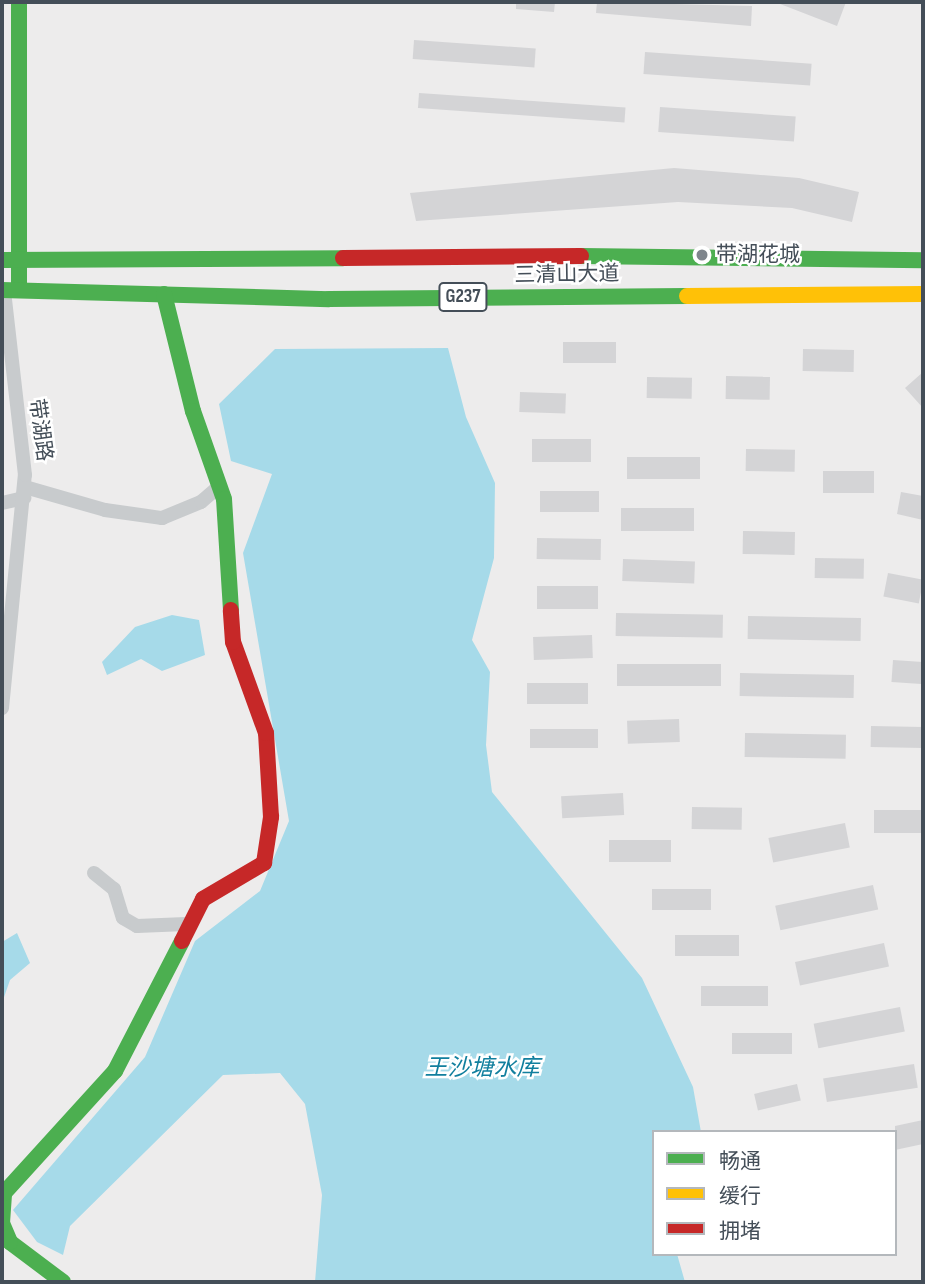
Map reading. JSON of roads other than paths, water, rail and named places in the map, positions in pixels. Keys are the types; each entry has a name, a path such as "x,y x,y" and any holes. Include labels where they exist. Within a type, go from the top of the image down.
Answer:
{"main road":[{"name":"带湖路","path":"7,288 19,262 19,2"},
{"name":"三清山大道","path":"2,260 688,256 923,260"},
{"name":"三清山大道","path":"7,288 164,294 923,294"},
{"path":"63,1282 10,1242 2,1223 4,1193 115,1071 186,925 202,899 264,863 271,817 266,733 233,642 218,487 164,294"}],"street":[{"name":"带湖路","path":"2,708 25,492 7,288"},
{"path":"2,503 25,492 105,510 162,518 201,502 218,487"},
{"path":"94,873 114,889 123,918 137,926 186,925"}],"water":[{"name":"王沙塘水库","path":"448,348 466,417 495,483 494,558 472,640 490,672 486,745 492,792 642,978 693,1087 701,1130 652,1130 652,1256 678,1256 685,1282 315,1282 322,1195 305,1104 280,1073 223,1075 70,1226 63,1255 37,1242 13,1210 145,1057 195,941 260,891 289,821 243,553 272,474 231,461 219,404 275,349"},
{"path":"172,615 199,620 205,655 162,671 141,659 107,675 102,662 135,627"},
{"path":"17,933 30,963 10,980 2,1003 2,942"}],"place":[{"name":"带湖花城","path":"702,255"}]}
